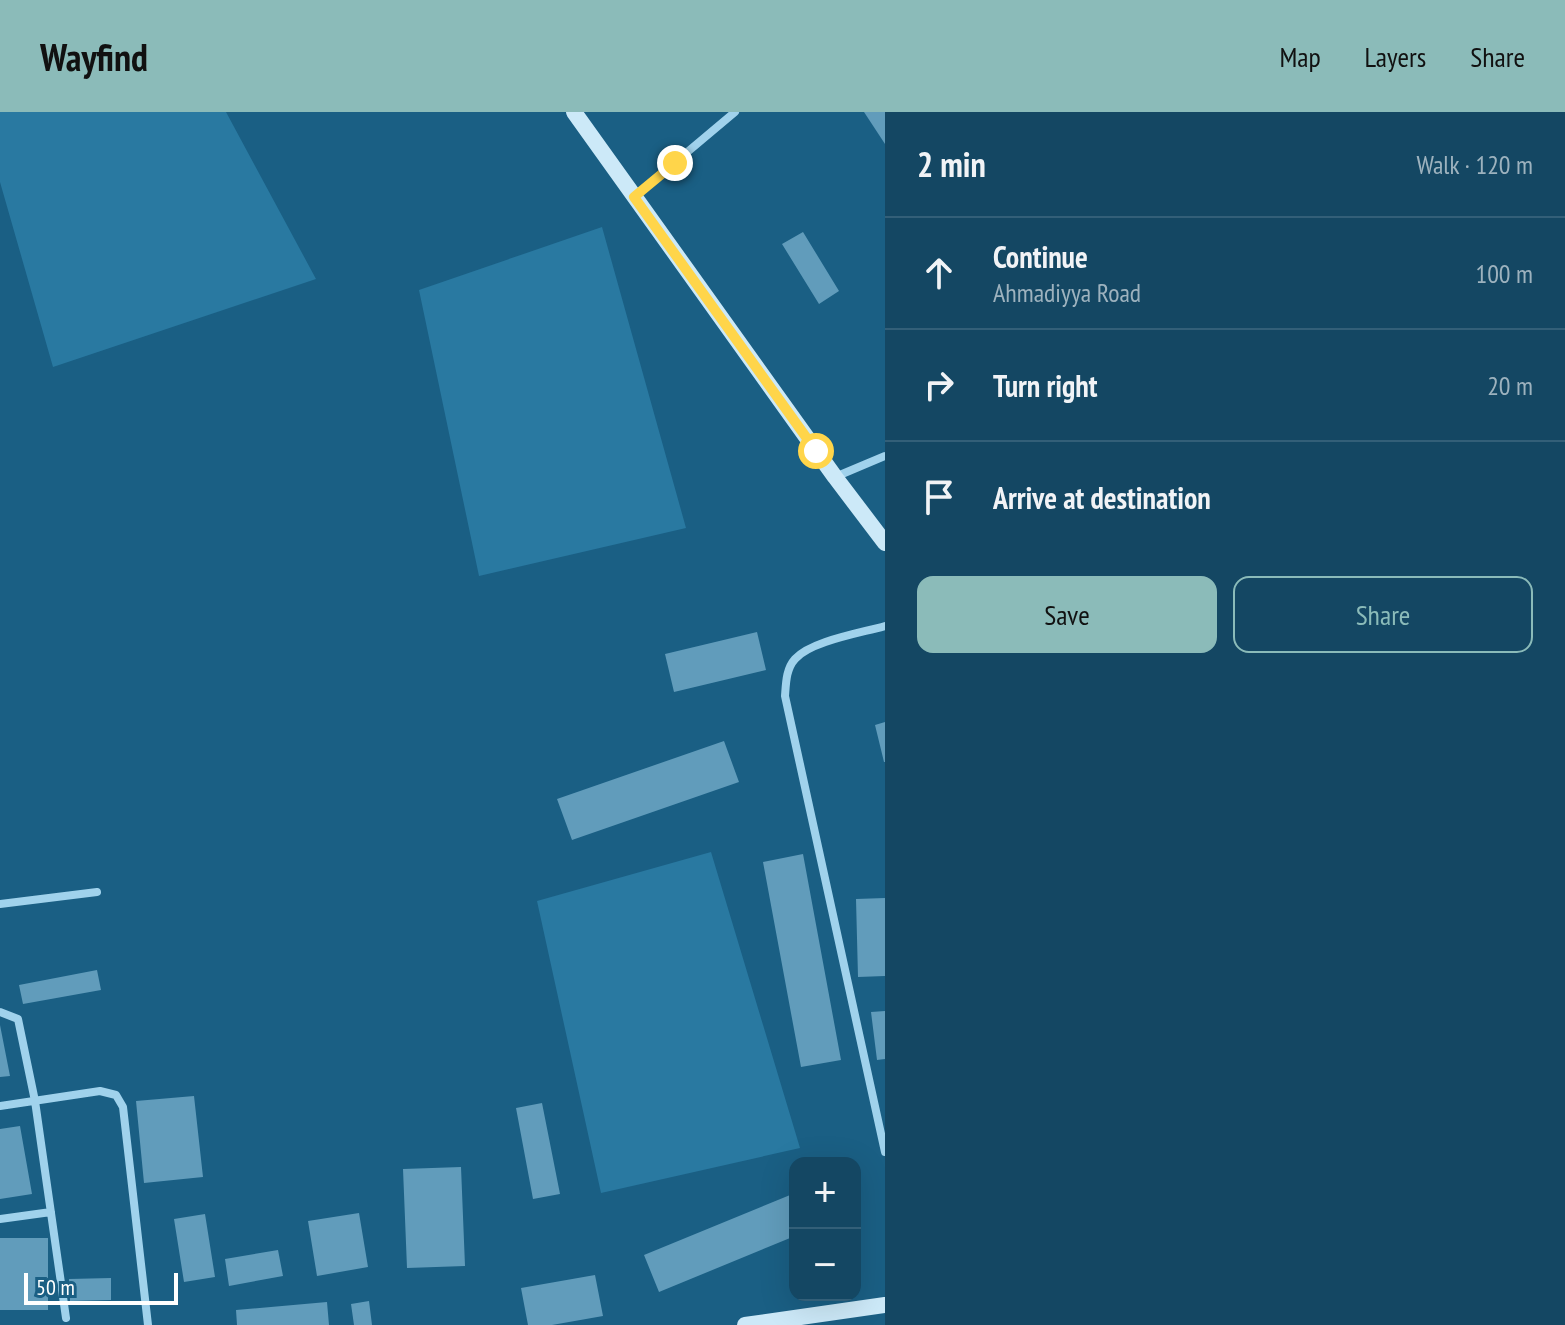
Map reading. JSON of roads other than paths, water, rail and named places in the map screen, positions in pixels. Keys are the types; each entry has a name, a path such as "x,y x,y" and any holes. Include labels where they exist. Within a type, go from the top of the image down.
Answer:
{"street":[{"path":"574,112 885,543"},
{"path":"634,197 735,112"},
{"path":"835,477 885,456"},
{"path":"885,626 816,646 795,658 787,674 785,696 885,1152"},
{"path":"0,904 97,892"},
{"path":"0,1012 18,1019 35,1101 66,1318"},
{"path":"0,1106 100,1091 116,1095 123,1107 148,1325"},
{"path":"0,1219 51,1212"},
{"path":"745,1325 885,1305"}]}
